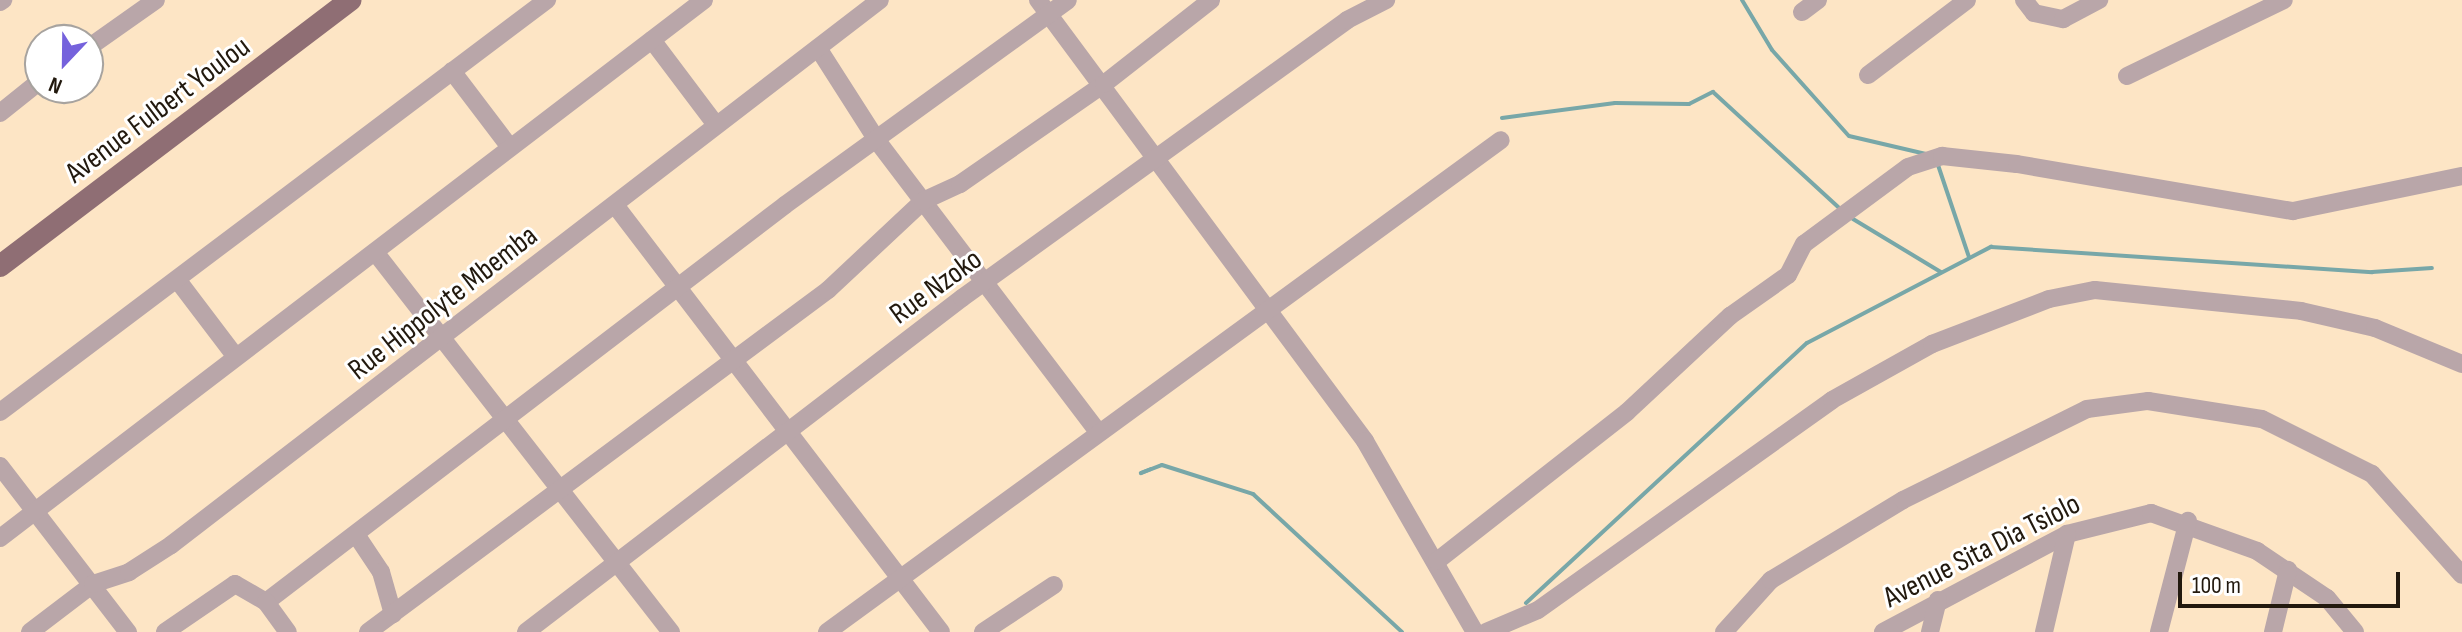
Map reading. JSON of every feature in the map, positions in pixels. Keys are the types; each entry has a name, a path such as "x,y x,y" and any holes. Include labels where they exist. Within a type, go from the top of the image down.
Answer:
{"main road":[{"name":"Avenue Fulbert Youlou","path":"0,266 351,0"}],"street":[{"path":"104,37 156,0"},
{"path":"0,412 179,282 547,0"},
{"path":"0,538 704,0"},
{"name":"Rue Hippolyte Mbemba","path":"30,632 93,584 129,572 171,545 880,0"},
{"path":"1038,0 1272,309 1365,441 1437,561 1475,632"},
{"path":"266,602 1068,0"},
{"path":"368,632 393,622 562,487 732,358 828,290 923,201 960,184 1104,84 1211,0"},
{"name":"Rue Nzoko","path":"526,632 567,594 617,564 1158,158 1347,20 1386,0"},
{"path":"1802,12 1818,0"},
{"path":"1868,75 1967,0"},
{"path":"2024,0 2034,13 2063,19 2099,0"},
{"path":"2127,76 2284,0"},
{"path":"652,40 716,125"},
{"path":"818,48 878,142 1099,433"},
{"path":"452,71 509,146"},
{"path":"0,113 24,94"},
{"path":"827,632 900,575 1272,309 1501,140"},
{"path":"1437,561 1615,422 1730,316 1788,275 1804,244 1908,167 1942,156 2017,164 2293,211 2462,176"},
{"path":"615,205 683,288 732,358 941,632"},
{"path":"375,252 446,335 671,632"},
{"path":"179,282 236,357"},
{"path":"1486,632 1538,610 1846,391 1932,344 2049,299 2095,290 2301,311 2375,328 2462,364"},
{"path":"1724,632 1771,580 1903,500 2087,409 2148,401 2262,419 2372,474 2462,575"},
{"path":"0,466 128,632"},
{"name":"Avenue Sita Dia Tsiolo","path":"1883,632 2067,534 2128,513 2188,521 2288,570 2327,598 2355,632"},
{"path":"2159,632 2188,521"},
{"path":"2044,632 2067,534"},
{"path":"357,536 381,572 393,622"},
{"path":"2273,632 2288,570"},
{"path":"983,632 1054,585"},
{"path":"165,632 228,586 244,586 266,602 288,632"},
{"path":"1930,632 1938,600"}],"waterway":[{"path":"1742,0 1772,50 1849,136 1926,154"},
{"path":"1502,118 1615,103 1689,104 1713,92 1838,207"},
{"path":"1938,165 1969,257"},
{"path":"1853,219 1941,272"},
{"path":"1526,603 1807,343 1991,247 2372,272 2432,268"},
{"path":"1151,469 1141,473 1162,465 1253,494 1402,632"}]}
